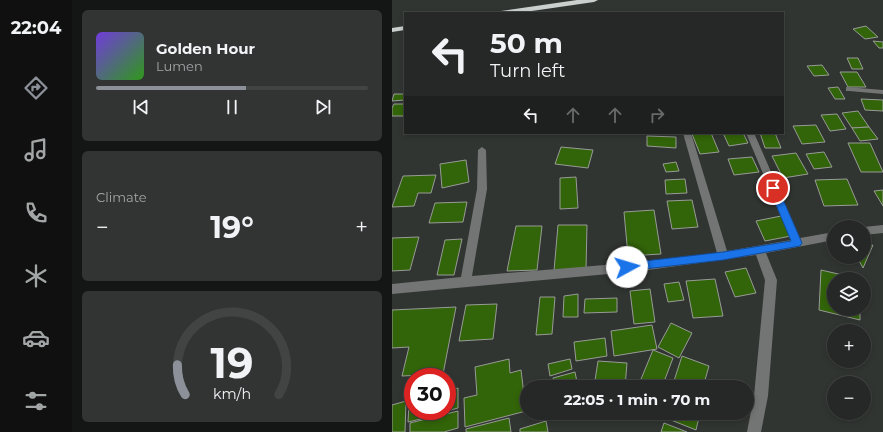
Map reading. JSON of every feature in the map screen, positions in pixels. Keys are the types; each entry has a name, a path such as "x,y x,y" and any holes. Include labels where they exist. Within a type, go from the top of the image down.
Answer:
{"highway":[{"path":"508,12 594,0"},
{"path":"392,30 404,28"}],"street":[{"path":"849,88 883,92"},
{"path":"687,134 723,256"},
{"path":"750,134 797,243"},
{"path":"466,280 482,189 482,150"},
{"path":"871,230 883,229"},
{"path":"392,289 466,280 627,267 723,256 827,237"},
{"path":"754,432 761,396 771,280 759,250"}],"building":[{"path":"866,26 878,37 865,39 853,29"},
{"path":"873,41 883,42 883,48 879,48"},
{"path":"847,58 858,58 863,69 852,69"},
{"path":"822,65 829,75 814,76 807,66"},
{"path":"840,72 857,72 866,87 848,87"},
{"path":"838,87 845,99 835,99 828,88"},
{"path":"394,94 404,94 404,100 392,101"},
{"path":"861,99 883,100 883,111 865,110"},
{"path":"394,104 404,104 404,116 392,116 392,108"},
{"path":"858,111 869,127 852,128 842,113"},
{"path":"837,114 846,129 830,131 821,115"},
{"path":"816,125 825,142 802,144 793,126"},
{"path":"869,127 878,139 860,141 852,128"},
{"path":"692,134 711,134 719,152 700,154"},
{"path":"723,134 744,134 748,143 729,146"},
{"path":"760,134 775,134 781,148 765,148"},
{"path":"647,136 676,137 676,148 647,146"},
{"path":"848,143 870,143 883,172 861,172"},
{"path":"561,147 593,150 588,168 555,164"},
{"path":"824,152 832,167 814,169 806,154"},
{"path":"796,153 808,174 783,178 772,156"},
{"path":"752,157 759,172 734,175 728,159"},
{"path":"466,160 469,182 442,188 440,164"},
{"path":"676,162 679,171 666,172 663,164"},
{"path":"436,175 431,193 418,193 414,206 392,207 403,176"},
{"path":"576,177 578,208 560,209 560,178"},
{"path":"685,179 687,193 666,194 665,180"},
{"path":"847,179 858,205 824,206 815,180"},
{"path":"883,190 883,206 874,191"},
{"path":"692,200 698,227 672,229 667,201"},
{"path":"467,202 463,222 429,223 435,203"},
{"path":"654,210 661,254 628,256 624,212"},
{"path":"781,216 791,236 765,241 756,221"},
{"path":"558,225 587,225 586,270 554,271"},
{"path":"516,226 542,226 537,270 507,271"},
{"path":"419,237 410,270 392,271 392,238"},
{"path":"462,239 454,275 437,275 445,240"},
{"path":"746,268 756,293 735,297 725,272"},
{"path":"821,270 830,272 827,272 827,312 819,310"},
{"path":"715,279 723,316 693,318 686,281"},
{"path":"679,282 684,300 668,302 664,284"},
{"path":"650,289 655,322 634,324 630,291"},
{"path":"578,294 578,317 563,317 564,296"},
{"path":"540,297 555,297 552,334 536,335"},
{"path":"617,298 617,312 584,313 585,299"},
{"path":"497,304 493,339 459,341 466,305"},
{"path":"456,307 444,368 404,368 404,376 402,376 409,347 392,348 392,310"},
{"path":"844,316 860,316 860,320"},
{"path":"671,323 692,333 679,358 658,347"},
{"path":"652,325 657,349 614,356 611,331"},
{"path":"605,338 607,356 576,361 574,342"},
{"path":"653,350 673,358 665,380 641,380"},
{"path":"682,356 709,366 705,380 674,380"},
{"path":"509,359 510,373 521,370 522,380 520,380 520,413 465,427 464,398 477,395 475,367"},
{"path":"570,359 572,369 550,376 548,364"},
{"path":"598,361 627,363 626,380 595,380"},
{"path":"575,372 577,380 553,380 553,378"},
{"path":"458,388 458,408 456,409 456,389"},
{"path":"404,402 405,432 392,432 392,405"},
{"path":"458,411 458,428 444,432 410,432 410,423 422,420 456,420 456,412"},
{"path":"509,418 511,432 466,432 466,429"},
{"path":"671,420 698,420 696,430"},
{"path":"546,421 548,432 520,432 520,429"},
{"path":"664,423 687,432 661,432"}],"route":[{"path":"627,267 723,256 797,243 773,188"}]}
